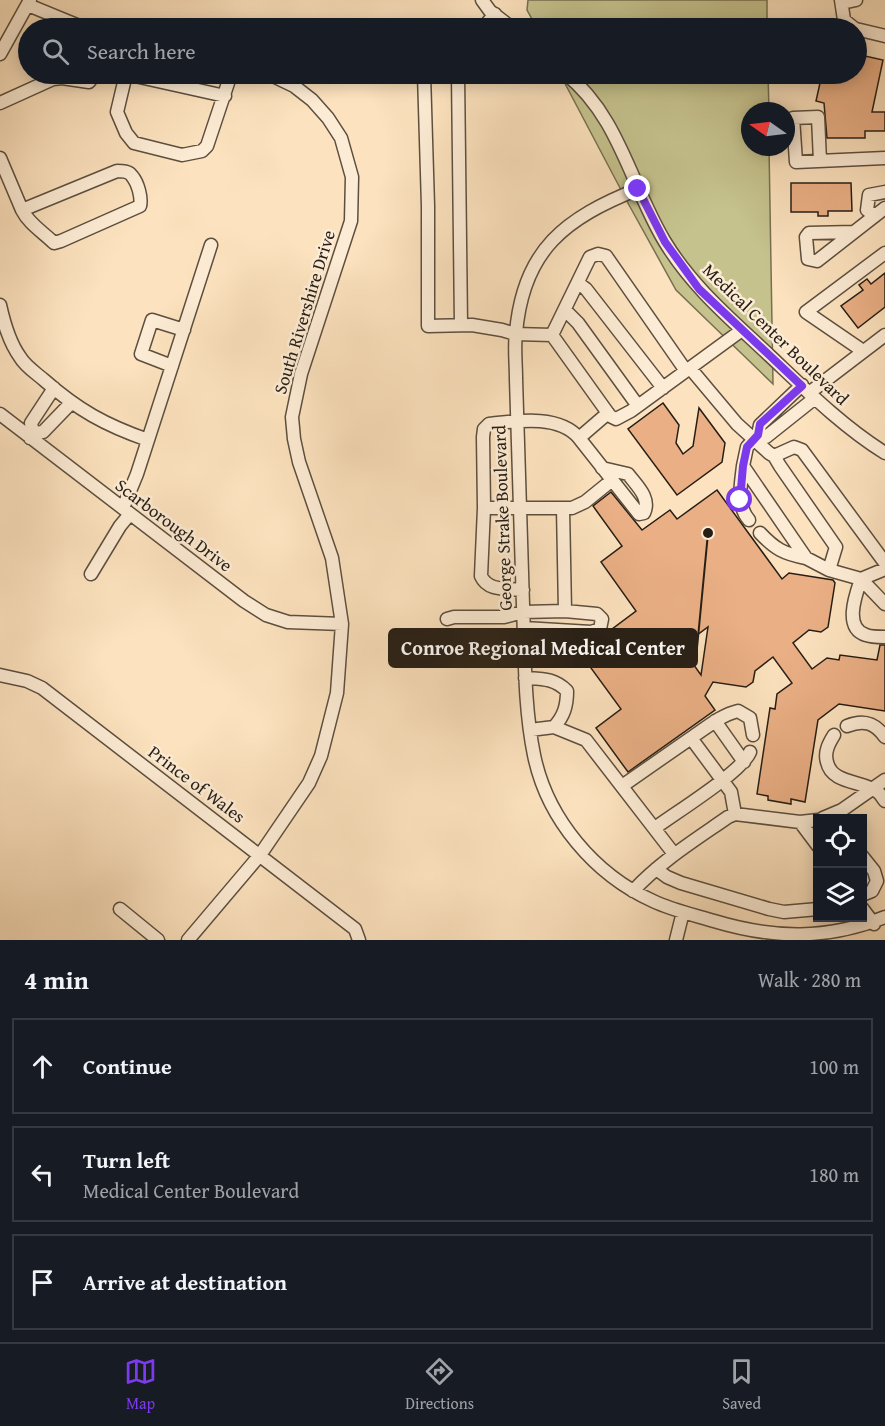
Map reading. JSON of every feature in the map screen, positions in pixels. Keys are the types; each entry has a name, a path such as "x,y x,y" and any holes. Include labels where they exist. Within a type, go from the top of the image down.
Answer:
{"street":[{"path":"482,0 500,18"},
{"path":"844,18 842,2 856,0"},
{"path":"20,18 29,3 62,18"},
{"path":"492,18 495,14"},
{"path":"0,54 18,22"},
{"path":"867,32 885,36"},
{"path":"0,104 42,84"},
{"path":"124,84 117,112 126,133 134,143 182,155 202,151 207,146 228,84"},
{"path":"171,84 225,96"},
{"name":"South Rivershire Drive","path":"188,940 260,855 309,783 321,756 337,693 342,624 332,558 299,462 292,417 301,374 351,221 352,177 341,138 328,118 312,100 290,84"},
{"path":"424,84 428,206 428,326 472,325 515,334 552,335"},
{"path":"458,84 461,325"},
{"name":"Medical Center Boulevard","path":"579,84 611,127 638,189 665,242 699,289 844,424 885,453"},
{"path":"820,161 818,117 793,117 796,162 820,161 885,158"},
{"path":"0,158 22,210 30,223 54,243 140,206 142,200 132,175 126,171 117,171 22,210"},
{"name":"George Strake Boulevard","path":"638,189 605,202 562,230 533,266 519,307 515,334 525,678 534,755 541,780 564,826 592,859 611,876 654,902 761,935 782,938 808,939 831,936 879,921"},
{"path":"875,216 867,210 869,195 885,192"},
{"path":"854,232 885,208"},
{"path":"91,574 120,526 126,511 211,245"},
{"path":"863,351 806,312 885,253"},
{"path":"552,335 590,257 598,254 606,256 688,369 737,424 755,437 774,456 837,547 829,570"},
{"path":"578,283 586,289 663,388"},
{"path":"0,305 3,330 20,357 71,403 112,427 148,440"},
{"path":"565,310 578,323 638,405"},
{"path":"172,366 141,354 152,320 184,330"},
{"path":"552,335 608,413 616,419 742,330"},
{"path":"749,520 743,513 740,500 743,466 747,447 755,437 760,424 809,392 885,335"},
{"path":"54,388 31,423 31,435 43,432 71,403"},
{"path":"755,437 766,437 809,392"},
{"path":"41,408 48,411 55,419"},
{"path":"579,438 608,413"},
{"name":"Scarborough Drive","path":"0,414 31,435 244,601 266,615 288,622 342,624"},
{"path":"523,590 492,587 484,583 481,576 484,429 489,424 517,421 551,423 574,432 603,468"},
{"path":"774,456 794,447 802,450 885,563"},
{"path":"743,466 806,558"},
{"path":"484,508 572,508 585,502 606,485"},
{"path":"563,508 565,612"},
{"path":"760,533 774,548 789,555 806,558 829,570 861,579 885,604"},
{"path":"861,579 885,569"},
{"path":"861,579 854,602 855,628 864,635 885,637"},
{"path":"447,620 454,617 504,617 523,612 597,614 602,619 600,629 591,632 524,628"},
{"name":"Prince of Wales","path":"0,675 8,675 42,688 355,928 359,940"},
{"path":"525,678 549,679 560,684 567,691 565,711 554,727"},
{"path":"622,786 730,713 738,711 750,718 753,735"},
{"path":"655,828 723,779 747,757 715,722"},
{"path":"847,726 861,722 872,724 885,737"},
{"path":"530,729 554,727 586,740 674,854"},
{"path":"834,735 828,744 827,766 839,777 873,789 885,801"},
{"path":"691,738 723,779 734,802 735,814"},
{"path":"835,814 885,780"},
{"path":"633,891 674,854 735,814 800,822 813,821"},
{"path":"800,822 813,839"},
{"path":"867,862 878,881 872,891 867,893"},
{"path":"656,869 681,883 769,909 784,912 813,909"},
{"path":"120,909 158,940"},
{"path":"676,940 683,912"},
{"path":"867,912 879,921"}],"shaded area":[{"path":"528,0 767,0 767,18 531,18 527,10"},
{"path":"565,84 768,84 769,102 741,102 741,156 769,156 773,384 676,290"}],"building":[{"path":"867,56 883,60 872,112 885,112 885,131 865,131 865,138 827,138 824,103 816,101 820,84 867,84"},
{"path":"791,183 851,183 852,211 828,211 828,216 818,216 818,212 791,212"},
{"path":"885,273 885,307 858,328 841,306 863,290 859,285 867,279 871,284"},
{"path":"663,403 679,425 676,443 683,454 693,446 699,408 725,443 722,462 677,495 628,429"},
{"path":"717,490 782,579 789,573 833,580 835,583 828,627 821,632 809,630 793,643 812,669 827,658 839,660 840,655 877,660 880,645 885,645 885,711 839,704 818,720 805,802 791,799 791,804 768,800 768,796 757,794 770,708 775,709 777,694 792,683 773,657 755,671 753,682 746,687 713,682 705,696 715,710 628,772 596,728 621,709 580,653 636,611 601,562 622,546 593,506 611,492 642,530 670,510 677,519","holes":["708,627 701,675 681,647"]}],"place":[{"name":"Conroe Regional Medical Center","path":"708,533"}],"route":[{"path":"638,189 665,242 699,289 802,386 760,424 758,435 747,447 740,500"}]}
